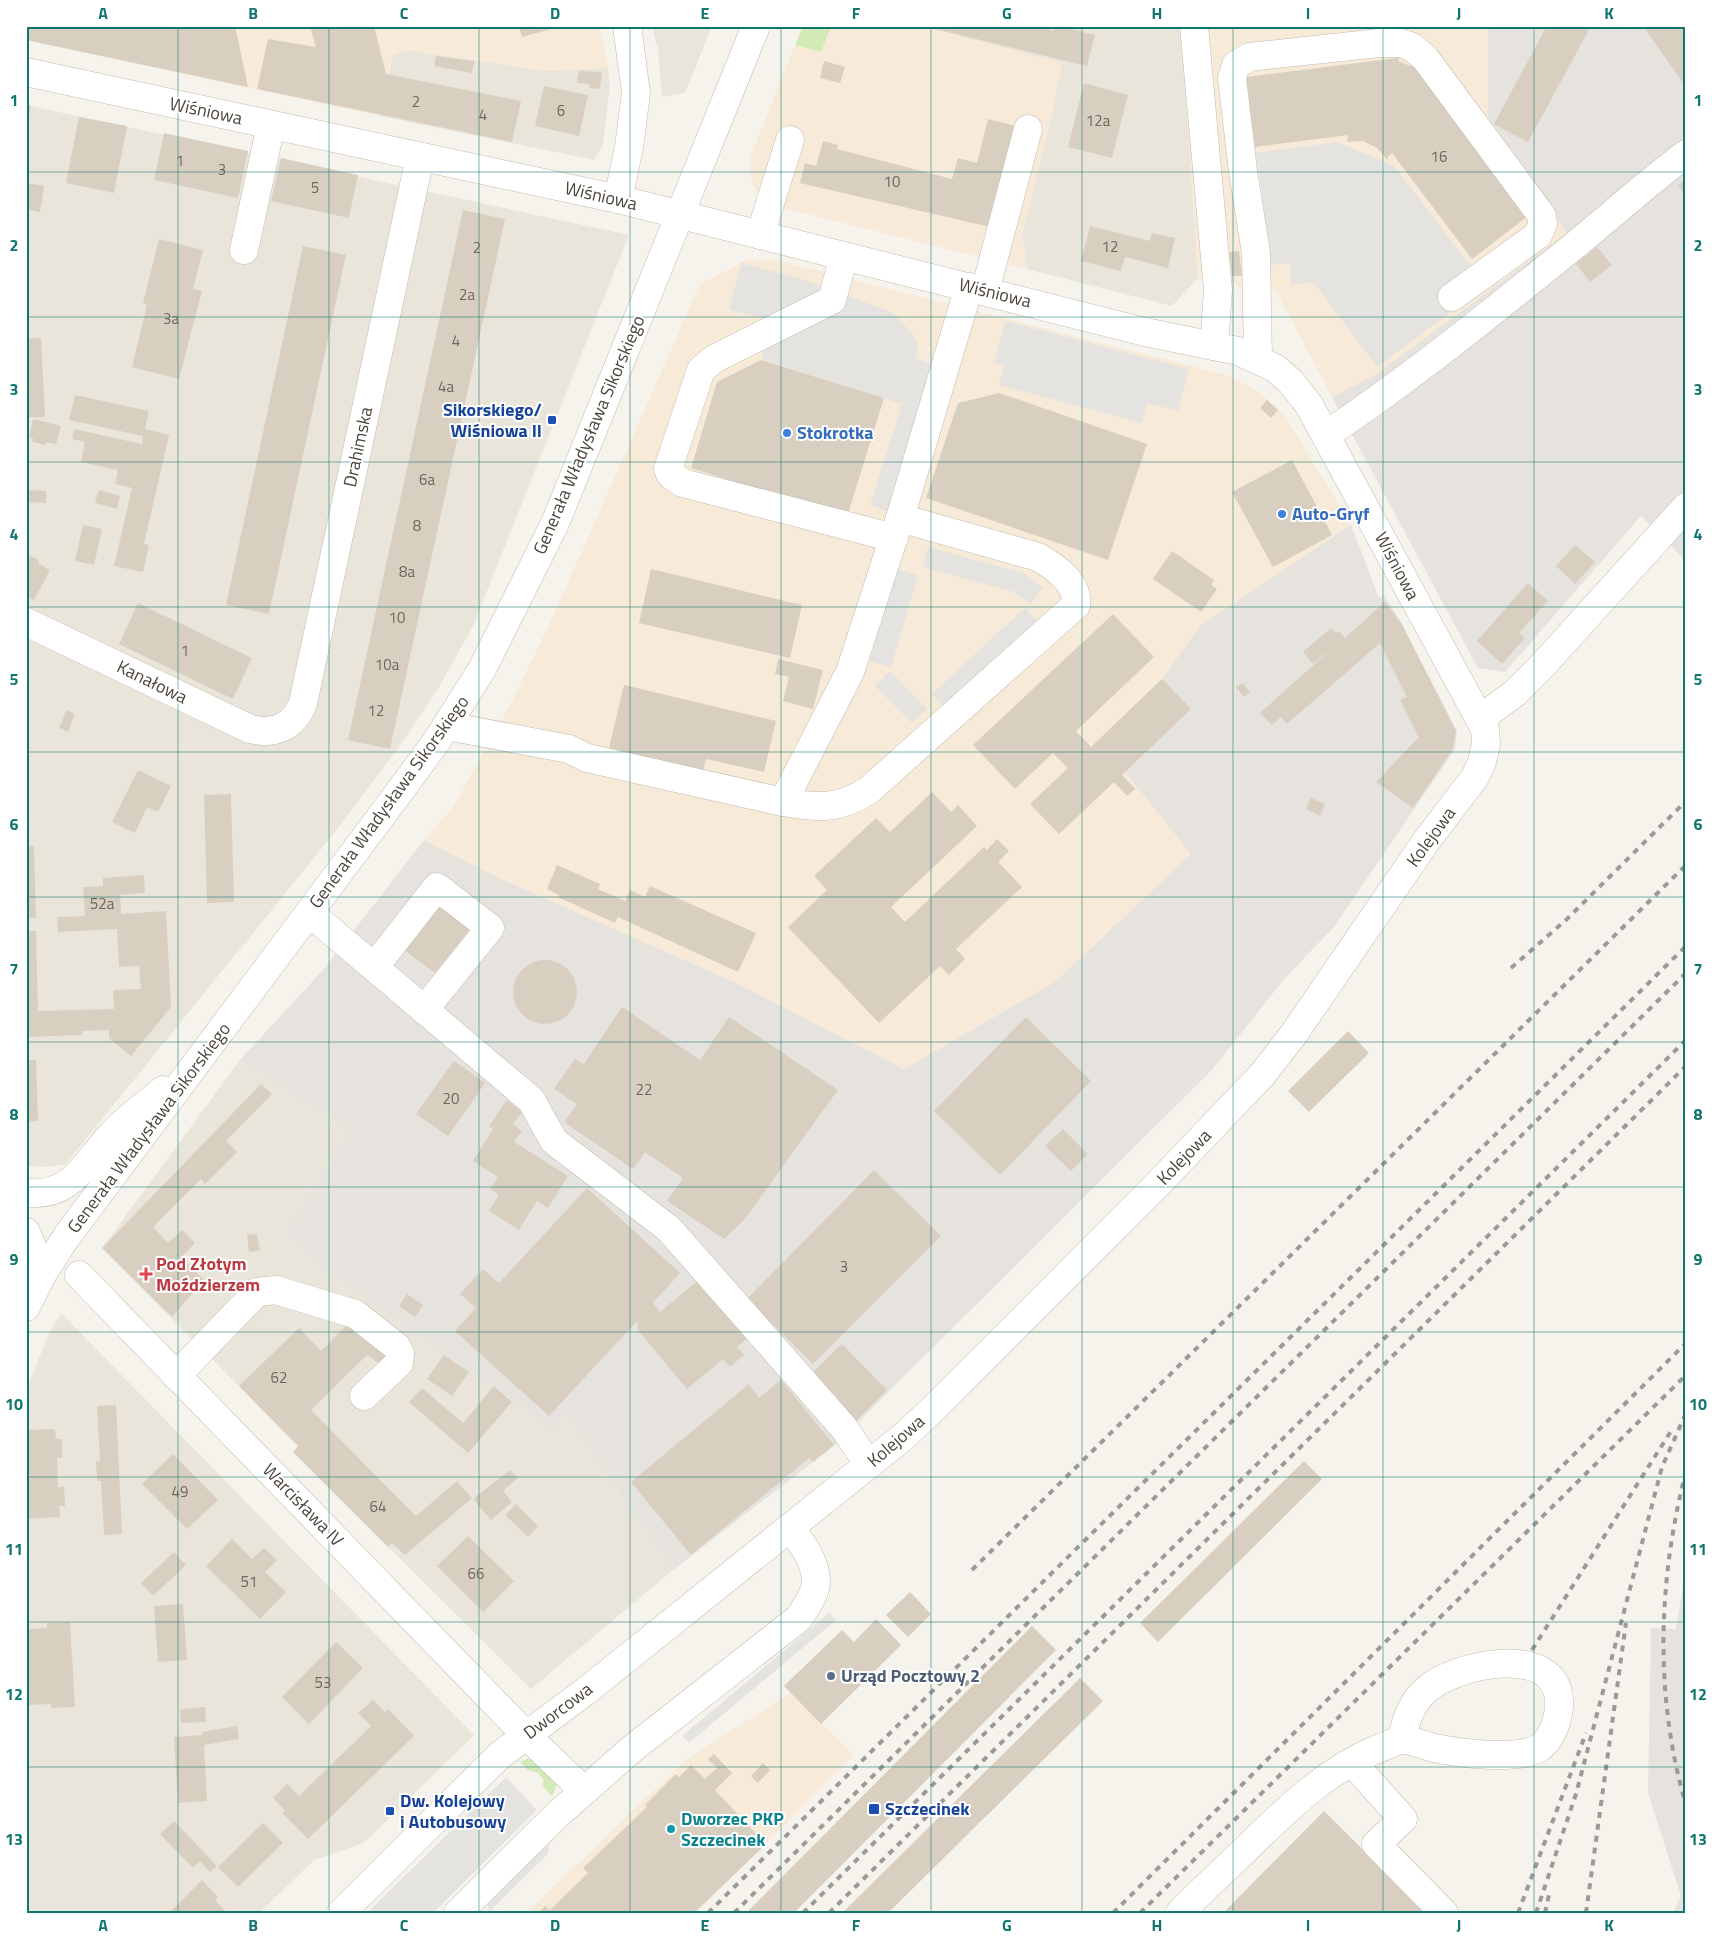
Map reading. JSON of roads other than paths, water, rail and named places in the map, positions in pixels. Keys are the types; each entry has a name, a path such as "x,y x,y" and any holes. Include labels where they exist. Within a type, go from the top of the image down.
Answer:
{"street":[{"path":"618,199 630,138 636,93 627,26"},
{"name":"Generała Władysława Sikorskiego","path":"26,1307 35,1270 66,1236 203,1057 447,726 481,671 556,521 756,26"},
{"path":"1194,26 1218,290 1214,346"},
{"path":"1258,358 1256,252 1232,78 1236,64 1249,57 1379,43 1406,45 1425,58 1542,216 1543,224 1538,235 1452,297"},
{"name":"Wiśniowa","path":"26,72 618,199 1145,332 1238,351 1258,358 1291,382 1309,405 1481,718"},
{"path":"244,250 270,124"},
{"path":"783,802 850,672 1028,129"},
{"path":"760,235 790,140"},
{"path":"1326,435 1379,399 1574,246 1654,178 1686,154"},
{"name":"Drahimska","path":"281,728 296,716 303,703 420,157"},
{"path":"447,726 569,749 588,758 783,802 811,807 834,806 853,801 869,790 1076,605 1078,597 1075,589 1054,566 1038,557 683,483 671,475 668,469 701,370 714,360 832,300 844,256"},
{"path":"1481,718 1515,693 1686,507"},
{"name":"Kanałowa","path":"26,622 250,729 270,731 281,728"},
{"name":"Kolejowa","path":"790,1527 869,1465 934,1408 1169,1172 1262,1075 1298,1027 1427,840 1475,777 1482,762 1486,744 1485,729 1481,718"},
{"path":"375,966 437,887 490,928 424,1010"},
{"path":"310,913 375,966 531,1100 554,1141 669,1229 844,1428 869,1465"},
{"path":"26,1193 41,1194 62,1188 86,1166 111,1135 203,1057"},
{"path":"26,1232 35,1270"},
{"name":"Warcisława IV","path":"79,1275 526,1735 584,1791"},
{"path":"176,1376 257,1292 276,1290 355,1314 397,1347 400,1354 399,1362 364,1396"},
{"path":"458,1913 584,1791 633,1748 799,1618 816,1583 813,1565 790,1527"},
{"name":"Dworcowa","path":"341,1913 500,1755 586,1691 790,1527"},
{"path":"1180,1913 1300,1798 1352,1762 1402,1740 1469,1755 1518,1754 1539,1748 1552,1733 1559,1701 1555,1686 1543,1672 1522,1664 1499,1663 1478,1666 1445,1677 1426,1689 1411,1708 1402,1740"},
{"path":"1352,1762 1404,1819 1376,1844 1444,1913"}],"railway":[{"path":"1511,968 1566,920 1686,801"},
{"path":"972,1570 1686,865"},
{"path":"708,1913 1686,946"},
{"path":"734,1913 1686,973"},
{"path":"803,1913 1686,1040"},
{"path":"829,1913 1686,1066"},
{"path":"1113,1913 1686,1343"},
{"path":"1140,1913 1686,1375"},
{"path":"1536,1913 1576,1794 1662,1467 1686,1413"},
{"path":"1532,1650 1673,1428"},
{"path":"1686,1471 1670,1554 1665,1596 1664,1638 1669,1722 1676,1764 1686,1805"},
{"path":"1586,1913 1626,1623"},
{"path":"1518,1913 1586,1733"},
{"path":"1545,1913 1550,1890"}],"place":[{"name":"Sikorskiego/ Wiśniowa II","path":"552,420"},
{"name":"Stokrotka","path":"787,433"},
{"name":"Auto-Gryf","path":"1282,514"},
{"name":"Pod Złotym Moździerzem","path":"146,1274"},
{"name":"Urząd Pocztowy 2","path":"831,1676"},
{"name":"Szczecinek","path":"874,1809"},
{"name":"Dw. Kolejowy i Autobusowy","path":"390,1811"},
{"name":"Dworzec PKP Szczecinek","path":"671,1829"}]}
